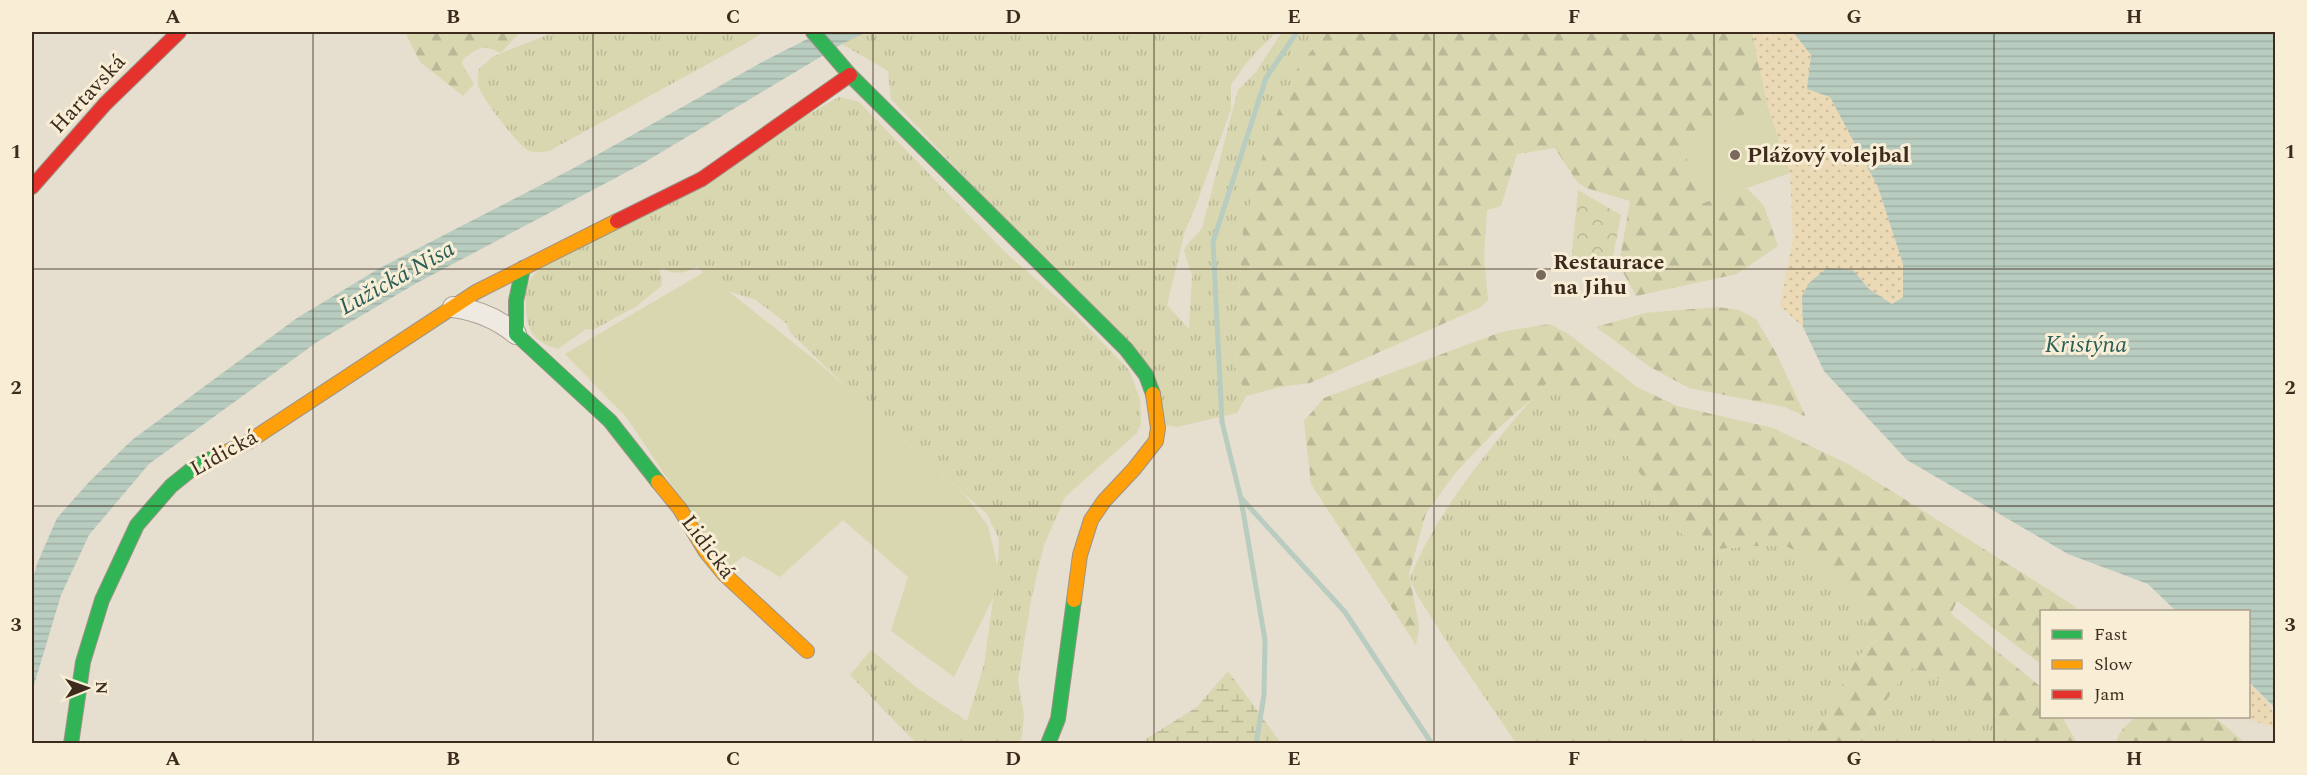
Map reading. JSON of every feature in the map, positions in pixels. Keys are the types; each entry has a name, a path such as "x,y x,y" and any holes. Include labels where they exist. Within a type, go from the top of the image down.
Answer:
{"street":[{"name":"Hartavská","path":"32,187 105,104 179,32"},
{"path":"813,32 846,71 1126,349 1146,375 1152,387 1158,428 1156,441 1104,501 1091,520 1080,555 1058,719 1048,744"},
{"name":"Lidická","path":"71,744 83,662 102,600 137,525 171,486 197,465 248,442 476,292 702,179 846,71"},
{"path":"516,334 514,303 516,287 523,268"},
{"name":"Lidická","path":"453,307 469,309 502,323 610,421 680,509 706,552 724,574 807,651"}],"green space":[{"path":"405,32 520,32 501,53 489,48 481,48 463,59 462,64 474,84 463,96 420,62"},
{"path":"555,32 764,32 549,151 534,152 521,145 482,94 478,86 479,69 494,56"},
{"path":"867,32 1045,32 1049,35 1051,32 1276,32 1247,62 1231,85 1231,109 1185,231 1167,305 1189,329 1192,276 1184,250 1202,228 1238,90 1255,73 1282,32 1326,32 1297,69 1269,132 1243,229 1235,366 1246,396 1237,413 1177,427 1165,425 1153,376 891,99 888,71 842,44"},
{"path":"1326,32 1752,32 1768,107 1679,136 1703,203 1747,188 1764,206 1778,246 1737,274 1636,296 1619,265 1630,201 1586,188 1577,182 1555,148 1517,154 1501,206 1487,210 1484,257 1488,300 1481,307 1310,383 1280,387 1246,396 1235,366 1243,229 1269,132 1297,69"},
{"path":"839,97 859,102 1005,252 1070,309 1129,370 1140,399 1141,424 1137,433 1065,497 1044,545 1031,600 1018,681 1024,715 1019,743 916,743 850,675 871,650 917,688 967,721 984,665 998,563 999,539 987,514 852,393 790,332 786,323 756,300 727,291 697,267 680,273 663,268 659,270 662,279 661,286 637,306 593,330 586,329 558,349 538,339 529,326 525,286 540,268"},
{"name":"Plážový volejbal","path":"1768,107 1790,173 1703,203 1679,136"},
{"path":"1578,190 1621,215 1613,256 1571,263"},
{"path":"704,272 820,364 965,495 988,526 998,568 994,596 954,677 891,631 908,577 843,520 780,577 744,556 727,568 627,418 565,354"},
{"path":"1717,307 1739,310 1756,319 1776,353 1806,417 1785,407 1689,388 1650,367 1596,327 1645,313"},
{"path":"1549,324 1567,333 1637,387 1677,406 1773,428 1850,465 2076,607 2076,610 2040,610 2040,663 1957,601 1951,614 2040,686 2040,718 2063,718 2077,743 2014,743 1962,690 1912,668 1899,682 1857,743 1806,743 1828,712 1856,658 1875,642 1858,605 1842,582 1813,558 1785,546 1707,550 1680,532 1606,424 1581,407 1549,380 1456,472 1426,513 1409,574 1419,626 1416,645 1311,484 1304,421 1324,398 1501,332"},
{"path":"1549,379 1581,407 1606,424 1680,532 1707,550 1785,546 1813,558 1842,582 1858,605 1875,642 1856,658 1828,712 1806,743 1516,743 1449,645 1417,595 1410,578 1436,525 1453,499 1490,449"},
{"path":"1912,668 1962,690 2014,743 1857,744 1899,682"},
{"path":"1228,671 1281,743 1147,743 1146,739 1197,707"},
{"path":"2136,718 2209,718 2218,720 2245,743 2116,743 2119,735"}],"sand":[{"path":"1752,32 1770,36 1776,32 1793,32 1811,55 1807,89 1830,96 1878,187 1903,264 1903,297 1892,304 1869,289 1853,270 1802,296 1803,327 1780,306 1793,239 1790,173 1768,107"},
{"path":"2250,685 2271,708 2275,727 2247,718 2250,718"}],"water":[{"name":"Lužická Nisa","path":"821,32 867,32 842,44 640,165 415,284 317,342 149,464 89,535 61,595 34,685 32,722 32,582 37,564 57,518 89,482 132,440 297,318 380,268 572,169 764,61"},
{"name":"Kristýna","path":"1793,32 2275,32 2275,708 2250,683 2250,610 2175,610 2148,584 2068,554 1907,460 1824,371 1803,327 1802,296 1809,283 1827,268 1853,270 1869,289 1892,304 1903,297 1903,264 1878,187 1830,97 1807,89 1811,55"}],"waterway":[{"path":"1256,744 1264,695 1265,640 1241,499 1222,422 1213,242 1266,78 1297,32"},
{"path":"1242,499 1345,612 1432,744"}],"traffic: fast":[{"path":"813,32 850,75 1126,349 1146,375 1153,394"},
{"path":"523,268 516,301 516,334 610,421 658,482"},
{"path":"71,744 83,662 102,600 137,525 171,486 197,465 224,453"},
{"path":"1048,744 1058,719 1074,600"}],"traffic: slow":[{"path":"224,453 248,442 476,292 617,221"},
{"path":"1074,600 1080,555 1091,520 1104,501 1156,441 1158,428 1153,394"},
{"path":"658,482 680,509 706,552 724,574 807,651"}],"traffic: jam":[{"path":"32,187 105,104 179,32"},
{"path":"617,221 702,179 850,75"}],"place":[{"name":"Plážový volejbal","path":"1735,155"},
{"name":"Restaurace na Jihu","path":"1541,275"}]}
